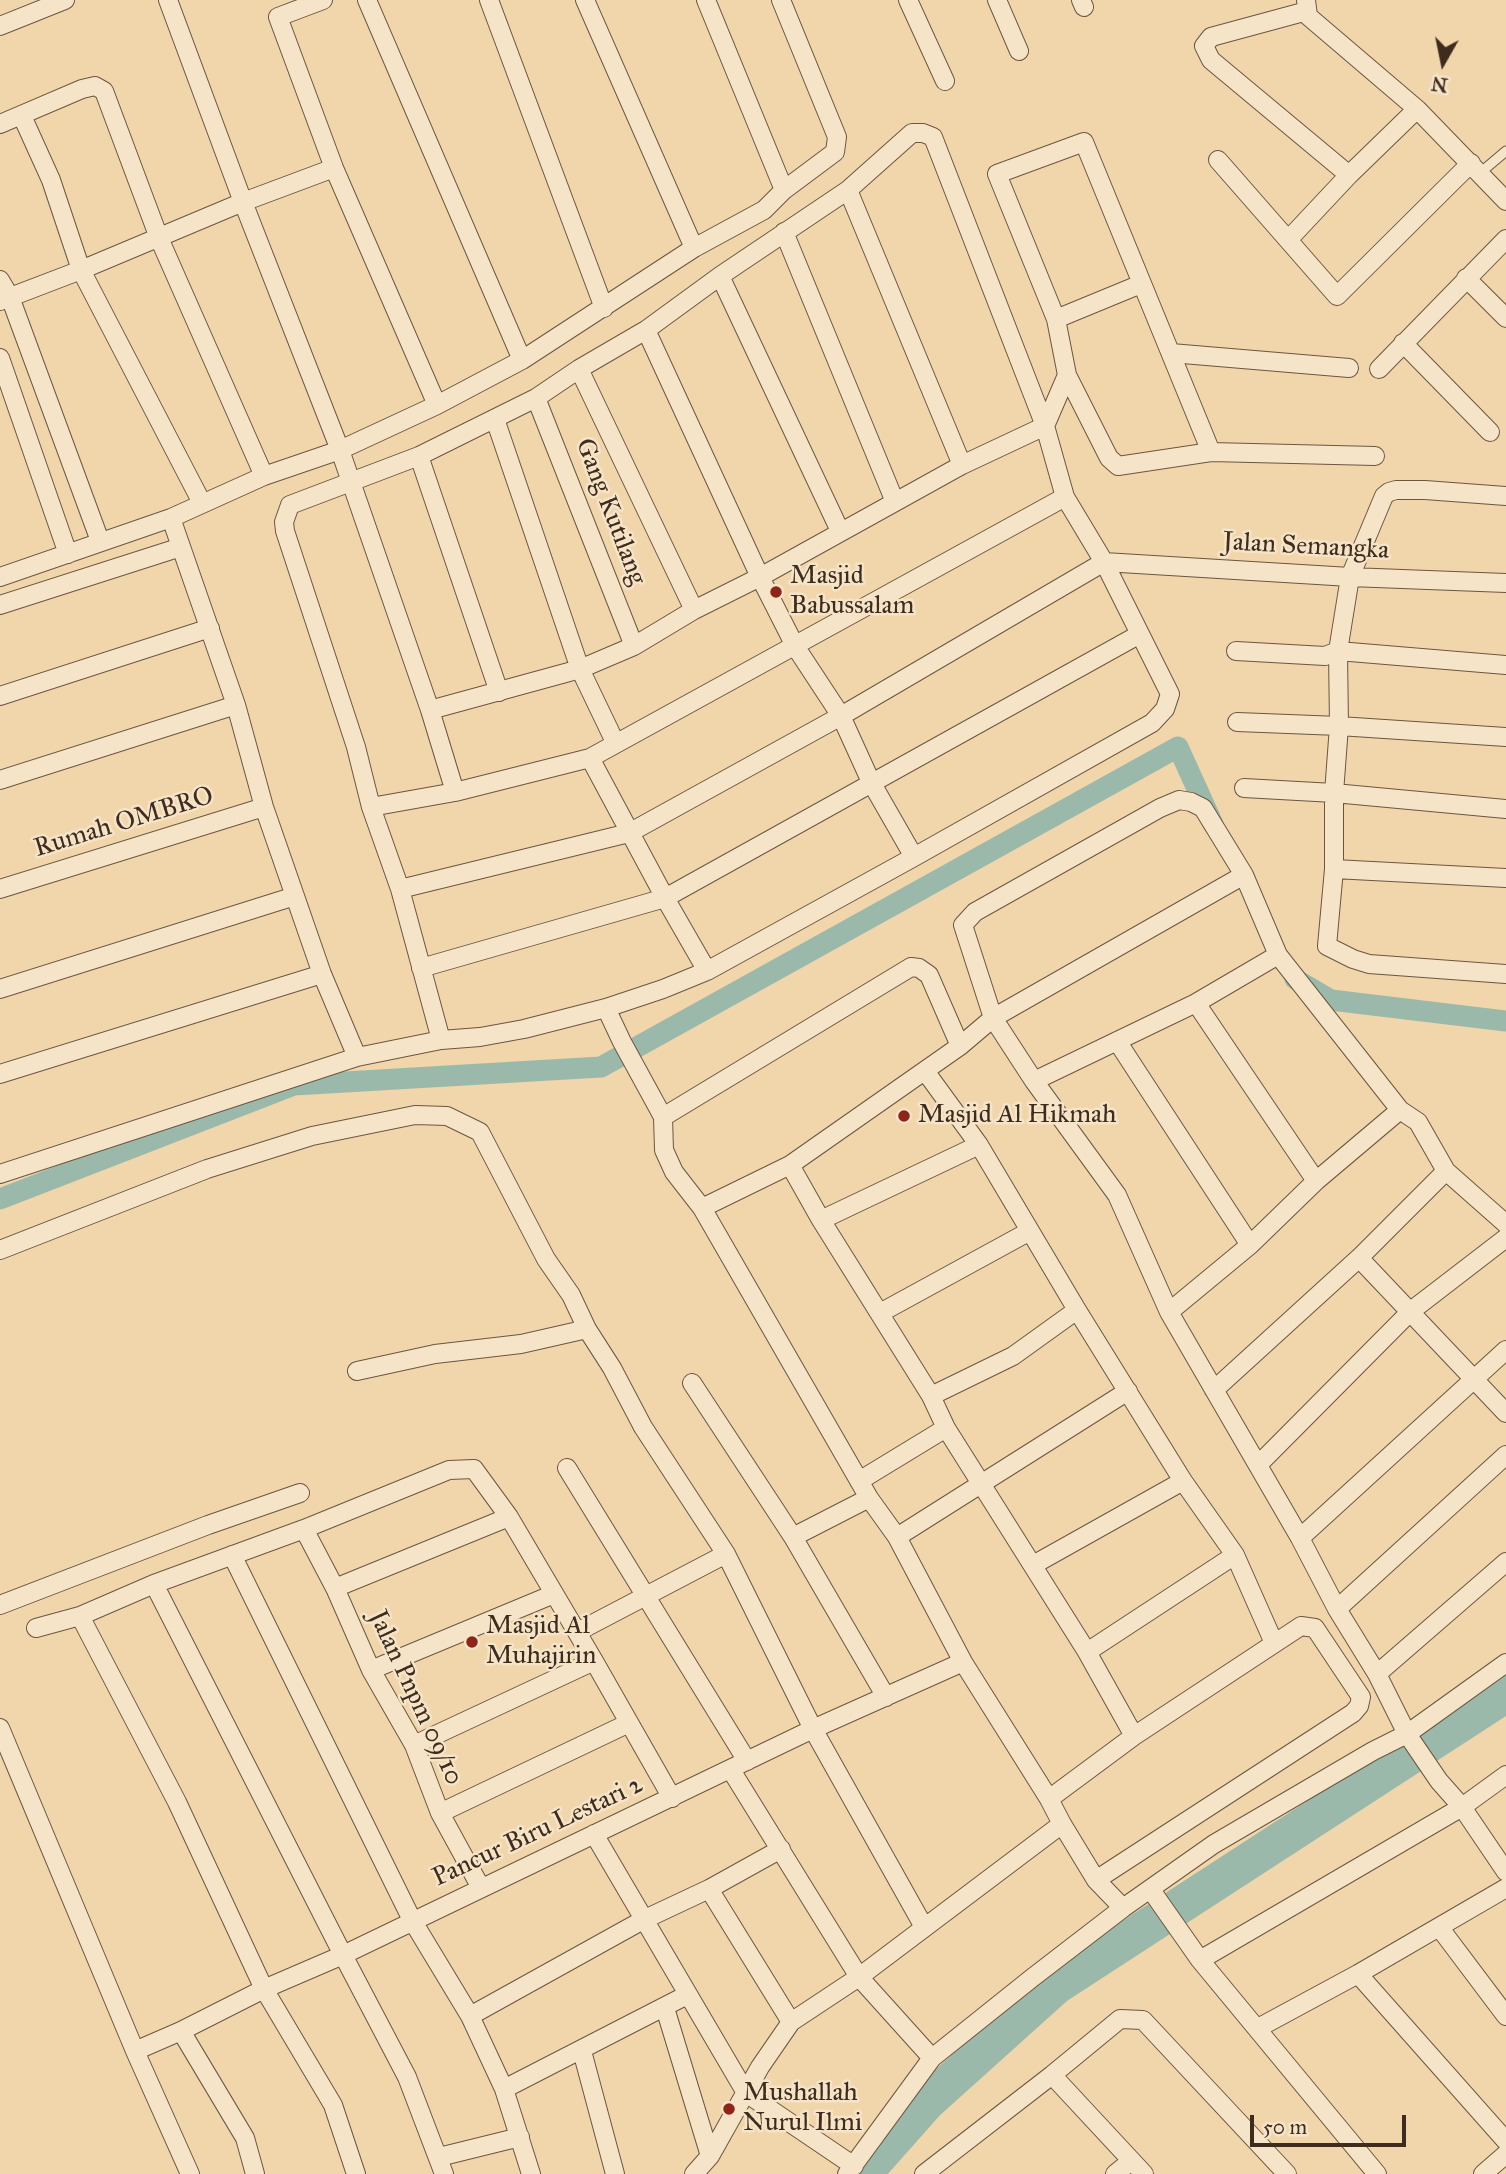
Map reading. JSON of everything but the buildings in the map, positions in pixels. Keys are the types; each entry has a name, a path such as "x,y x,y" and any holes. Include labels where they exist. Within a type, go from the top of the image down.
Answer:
{"street":[{"path":"0,26 65,0"},
{"path":"168,0 340,450 430,710 455,792"},
{"path":"323,0 278,17 334,168 437,405"},
{"path":"367,0 523,360"},
{"path":"489,0 604,308"},
{"path":"585,0 694,248"},
{"path":"706,0 784,190"},
{"path":"0,577 171,518 264,476 340,450 437,405 523,360 694,248 764,210 784,190 835,152 836,137 781,0"},
{"path":"908,0 945,80"},
{"path":"997,0 1019,51"},
{"path":"1349,175 1211,60 1204,46 1211,37 1306,5 1308,16 1417,109 1506,201"},
{"path":"0,124 82,89 95,86 104,91 159,238 264,476"},
{"path":"1288,240 1349,175 1417,109"},
{"path":"22,116 51,180 81,270 202,503"},
{"path":"0,1174 357,1056 441,1040 480,1038 606,1008 663,989 707,971 914,857 1152,723 1165,709 1170,694 1104,562 1066,498 1045,426 933,137 912,133 849,190 720,276 646,330 579,369 537,398 419,456 290,505 284,522 285,531 356,747 371,807 400,889 441,1040"},
{"path":"1211,452 1084,142 998,174 1056,319 1067,375 1109,458 1118,466 1211,452 1375,456"},
{"path":"1218,160 1337,296 1476,168"},
{"path":"5,299 334,168"},
{"path":"849,190 962,465"},
{"path":"784,232 895,502"},
{"path":"1379,369 1506,239"},
{"path":"720,276 840,531"},
{"path":"1466,278 1506,318"},
{"path":"0,279 5,299 100,541"},
{"path":"1056,319 1141,284"},
{"path":"646,330 760,577 795,646 841,716 872,782 914,857"},
{"path":"1403,343 1490,432"},
{"path":"1171,353 1349,368"},
{"path":"0,358 68,554"},
{"path":"579,369 694,610"},
{"path":"430,710 580,669 634,646 694,610 760,577 962,465 1045,426 1067,375"},
{"name":"Gang Kutilang","path":"537,398 634,646"},
{"path":"495,419 580,669 615,742"},
{"path":"419,456 499,692"},
{"path":"1506,496 1424,490 1389,492 1384,496 1350,577 1338,651 1339,726 1334,793 1334,869 1327,946 1369,964 1506,974"},
{"path":"371,807 455,792 590,758 1066,498"},
{"path":"171,518 236,705 264,807 322,974 357,1056"},
{"path":"0,606 181,547"},
{"path":"400,889 629,833 841,716 1104,562"},
{"name":"Jalan Semangka","path":"1104,562 1350,577 1506,583"},
{"path":"0,696 210,628"},
{"path":"421,968 664,898 1140,634"},
{"path":"1236,651 1325,656 1338,651 1506,665"},
{"path":"0,779 236,705"},
{"path":"1237,722 1506,737"},
{"path":"590,758 664,898 707,971"},
{"path":"1244,788 1334,793 1506,809"},
{"path":"1506,1224 1446,1171 1418,1122 1400,1110 1278,955 1244,875 1203,808 1179,800 1160,807 975,912 963,925 993,1018 1034,1081 1116,1195 1169,1312 1300,1538 1337,1609 1377,1674 1411,1740 1439,1781 1462,1807 1506,1872"},
{"name":"Rumah OMBRO","path":"0,889 264,807"},
{"path":"1334,869 1506,878"},
{"path":"702,1208 790,1165 960,1046 993,1018 1244,875"},
{"path":"0,989 295,896"},
{"path":"1034,1081 1196,1003 1278,955"},
{"path":"663,1116 911,967 919,968 929,975 960,1046"},
{"path":"0,1074 322,974"},
{"path":"1196,1003 1315,1181"},
{"path":"606,1008 663,1116 664,1150 674,1172 702,1208 869,1498 897,1537 963,1662 1096,1880 1123,1908"},
{"path":"1117,1041 1250,1245"},
{"path":"925,1071 979,1145 1183,1481 1234,1555 1274,1643"},
{"path":"1169,1312 1250,1245 1315,1181 1400,1110"},
{"path":"0,1250 207,1169 312,1136 415,1115 447,1116 480,1132 547,1259 572,1295 587,1329 612,1368 643,1427 726,1554 813,1729 924,1927"},
{"path":"821,1220 979,1145"},
{"path":"790,1165 821,1220 931,1396 946,1428 1087,1652 1134,1736"},
{"path":"1214,1390 1359,1258 1446,1171"},
{"path":"880,1313 1030,1231"},
{"path":"1258,1465 1411,1311 1506,1238"},
{"path":"1359,1258 1506,1413"},
{"path":"931,1396 1013,1356 1077,1310"},
{"path":"357,1371 435,1353 521,1344 587,1329"},
{"path":"1300,1538 1506,1350"},
{"path":"692,1383 793,1537 886,1697"},
{"path":"897,1537 1128,1391"},
{"path":"859,1481 946,1428"},
{"path":"1337,1609 1506,1455"},
{"path":"567,1468 646,1595 739,1765 781,1849 859,1977 932,2058"},
{"path":"36,1628 80,1616 154,1584 303,1529 449,1470 474,1469 509,1517 672,1798"},
{"path":"1033,1564 1183,1481"},
{"path":"0,1605 300,1493"},
{"path":"793,1537 869,1498"},
{"path":"335,1588 509,1517"},
{"name":"Jalan Pnpm 09/10","path":"303,1529 335,1588 371,1670 414,1745 440,1813 481,1888"},
{"path":"577,1632 726,1554"},
{"path":"232,1555 412,1920 470,2016 504,2089 531,2174"},
{"path":"1087,1652 1234,1555"},
{"path":"1377,1674 1506,1562"},
{"path":"154,1584 408,2077 441,2166 520,2137"},
{"path":"371,1670 554,1594"},
{"path":"80,1616 177,1802 264,1989 333,2105 356,2174"},
{"path":"1049,1799 1134,1736 1301,1626 1315,1628 1361,1697 1359,1706 1353,1713 1096,1880"},
{"path":"414,1745 594,1661"},
{"name":"Pancur Biru Lestari 2","path":"135,2051 264,1989 343,1955 813,1729 963,1662"},
{"path":"594,1834 746,2093 850,2170 932,2058 1123,1908 1156,1897 1214,1844 1278,1805 1373,1751 1411,1740 1506,1663"},
{"path":"440,1813 629,1723"},
{"path":"0,1728 135,2051 190,2174"},
{"path":"1195,1952 1462,1807 1506,1775"},
{"path":"694,2174 710,2156 760,2067 791,2022 859,1977 1062,1824"},
{"path":"470,2016 643,1920 709,1889 781,1849"},
{"path":"1258,2028 1359,1974 1506,1888"},
{"path":"709,1889 791,2022"},
{"path":"1156,1897 1195,1952 1377,2174"},
{"path":"1439,1927 1506,2015"},
{"path":"1359,1974 1506,2141"},
{"path":"504,2089 687,1995"},
{"path":"665,2008 710,2156"},
{"path":"924,2174 1121,2019 1143,2020 1287,2174"},
{"path":"181,2031 245,2138 255,2174"},
{"path":"582,2051 615,2174"},
{"path":"1052,2075 1144,2174"},
{"path":"1483,2174 1506,2155"},
{"path":"1115,2174 1132,2161"}],"lane":[{"path":"1476,168 1506,150"}],"waterway":[{"path":"0,1199 294,1085 601,1067 1178,747 1213,824"},
{"path":"1295,979 1331,1000 1506,1021"},
{"path":"863,2174 927,2102 1056,1986 1506,1694"}],"place":[{"name":"Masjid Babussalam","path":"776,592"},
{"name":"Masjid Al Hikmah","path":"904,1116"},
{"name":"Masjid Al Muhajirin","path":"472,1642"},
{"name":"Mushallah Nurul Ilmi","path":"729,2109"}]}
